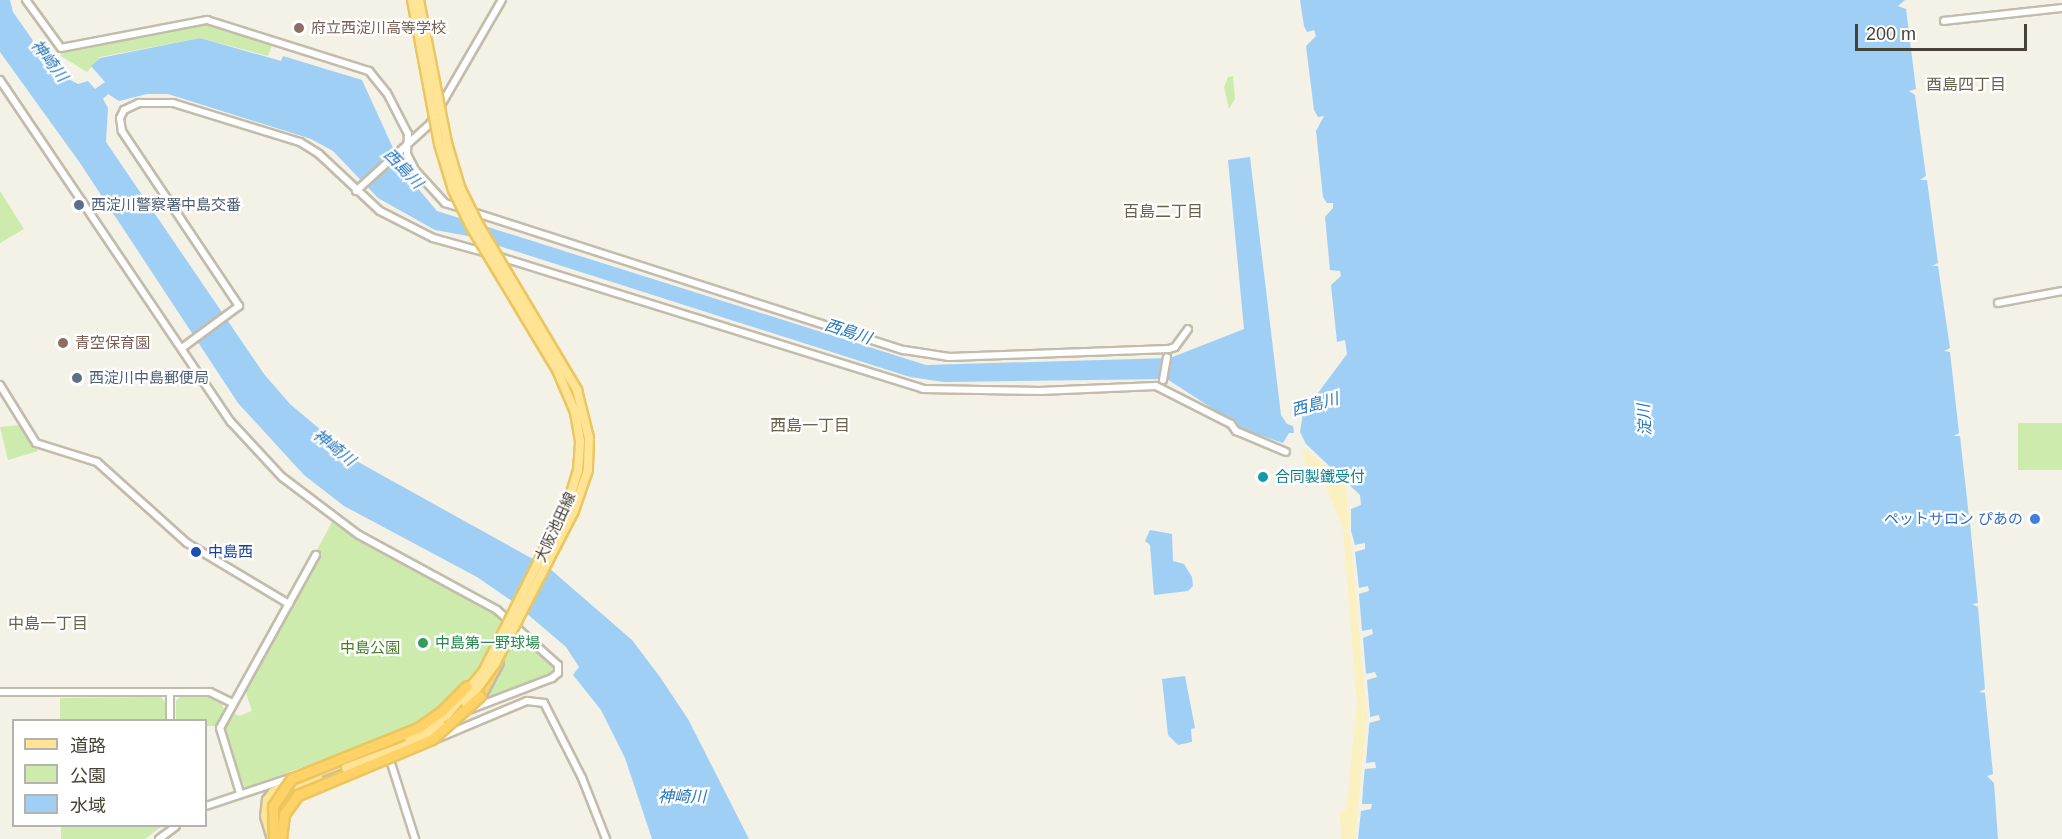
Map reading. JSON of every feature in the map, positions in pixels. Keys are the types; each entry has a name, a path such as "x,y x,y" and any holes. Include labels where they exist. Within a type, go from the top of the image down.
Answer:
{"highway":[{"path":"273,839 272,812 285,784 307,771 425,723 467,686 504,639"},
{"path":"283,839 284,814 298,795 412,749 458,720 485,689 504,639"}],"main road":[{"name":"大阪池田線","path":"412,0 439,144 453,190 470,225 557,370 579,431 579,461 568,503 504,639"},
{"name":"大阪池田線","path":"283,839 278,815 284,794 403,741 447,715 472,689 504,639 578,501 588,471 588,428 571,379 477,222 460,187 447,143 419,0"},
{"name":"大阪池田線","path":"273,839 265,812 271,794 345,766"}],"street":[{"path":"26,0 61,48 207,20 369,71 387,93 408,134 407,148 423,182 434,196 454,208 927,356 1169,349 1175,347 1188,329"},
{"path":"358,190 407,148 430,124 502,0"},
{"path":"1944,21 2062,8"},
{"path":"0,80 184,347 231,422 306,498 359,535 497,610 559,667 552,678 308,772 240,792 207,806"},
{"path":"184,347 238,306 225,283 122,131 120,118 124,110 139,103 173,103 300,142 319,154 380,211 433,238 562,274 883,379 946,392 1156,386 1231,424 1236,430 1286,452"},
{"path":"1998,303 2062,291"},
{"path":"1163,380 1167,357"},
{"path":"0,385 36,443 101,464 187,543 289,604"},
{"path":"240,792 219,732 316,555"},
{"path":"0,692 210,692 233,703"},
{"path":"170,692 170,719"},
{"path":"316,787 390,760 454,729 539,700 551,711 606,839"},
{"path":"390,760 415,839"},
{"path":"159,839 174,827"}],"green space":[{"path":"207,23 273,43 268,56 200,38 100,57 87,72 61,56 60,51"},
{"path":"1233,76 1235,99 1229,109 1224,87 1228,77"},
{"path":"0,191 24,229 0,243"},
{"path":"2018,423 2062,423 2062,470 2018,470"},
{"path":"20,425 38,451 8,460 0,427"},
{"name":"中島公園","path":"332,522 491,611 555,667 552,676 245,788 222,729 232,712 239,716 252,711 245,690 319,554 316,552"},
{"path":"161,697 165,702 165,719 60,719 60,698"},
{"path":"180,697 210,697 222,703 224,711 216,726 207,726 207,719 176,719 176,701"},
{"path":"61,827 161,827 145,839 61,839"}],"sand":[{"path":"1302,447 1345,481 1350,525 1346,532 1350,534 1367,716 1355,839 1341,839 1340,812 1346,810 1357,703 1343,529 1322,476 1314,467 1306,466"}],"water":[{"name":"神崎川","path":"0,0 10,0 13,12 55,72 78,84 88,81 95,89 105,82 91,66 100,58 200,38 281,61 283,56 362,80 404,172 437,211 926,365 1170,358 1244,329 1228,160 1250,157 1281,415 1287,424 1293,426 1294,433 1289,433 1283,443 1247,431 1167,379 944,382 910,377 468,236 435,230 378,198 333,151 311,139 168,94 147,94 119,101 108,94 103,99 108,108 106,142 264,374 290,404 360,463 549,568 632,640 660,677 688,719 749,839 652,839 625,758 601,710 573,675 579,667 566,647 512,601 477,577 344,506 304,475 238,403 80,163 0,52"},
{"path":"1300,0 1905,0 1898,6 1906,9 1916,89 1909,91 1915,95 1926,176 1920,180 1927,180 1938,263 1932,266 1938,266 1950,348 1944,351 1950,352 1959,433 1954,436 1960,436 1969,517 1964,522 1970,523 1978,603 1972,604 1978,607 1985,689 1979,692 1985,693 1993,774 1987,776 1994,783 1998,839 1358,839 1361,811 1371,809 1372,804 1362,804 1364,769 1376,768 1375,762 1366,763 1369,723 1380,720 1379,715 1370,717 1367,680 1377,677 1375,672 1366,674 1363,638 1373,634 1372,629 1362,631 1359,594 1369,591 1368,586 1359,588 1355,552 1365,549 1365,543 1355,545 1351,531 1351,509 1361,505 1360,495 1306,444 1300,432 1303,413 1347,354 1345,340 1337,342 1331,285 1341,276 1340,271 1330,270 1325,217 1333,208 1333,203 1327,203 1323,197 1316,131 1324,116 1318,117 1314,110 1306,46 1316,36 1314,30 1307,32 1304,26"},
{"path":"1150,530 1172,534 1173,561 1184,564 1192,577 1193,586 1188,591 1154,595 1150,545 1145,541"},
{"path":"1185,676 1195,728 1191,729 1192,742 1178,745 1168,735 1162,679"}],"pier":[{"path":"1366,677 1370,717 1361,807 1361,769 1365,766 1369,720"}],"place":[{"name":"府立西淀川高等学校","path":"299,28"},
{"name":"西淀川警察署中島交番","path":"79,205"},
{"name":"青空保育園","path":"63,343"},
{"name":"西淀川中島郵便局","path":"77,378"},
{"name":"合同製鐵受付","path":"1263,477"},
{"name":"ペットサロン ぴあの","path":"2035,519"},
{"name":"中島西","path":"196,552"},
{"name":"中島第一野球場","path":"423,643"}],"district":[{"name":"酉島四丁目","path":"1966,85"},
{"name":"百島二丁目","path":"1163,212"},
{"name":"西島一丁目","path":"810,426"},
{"name":"中島一丁目","path":"48,624"}],"water label":[{"name":"西島川","path":"403,169"},
{"name":"西島川","path":"848,332"},
{"name":"西島川","path":"1315,405"},
{"name":"淀川","path":"1645,420"}]}
